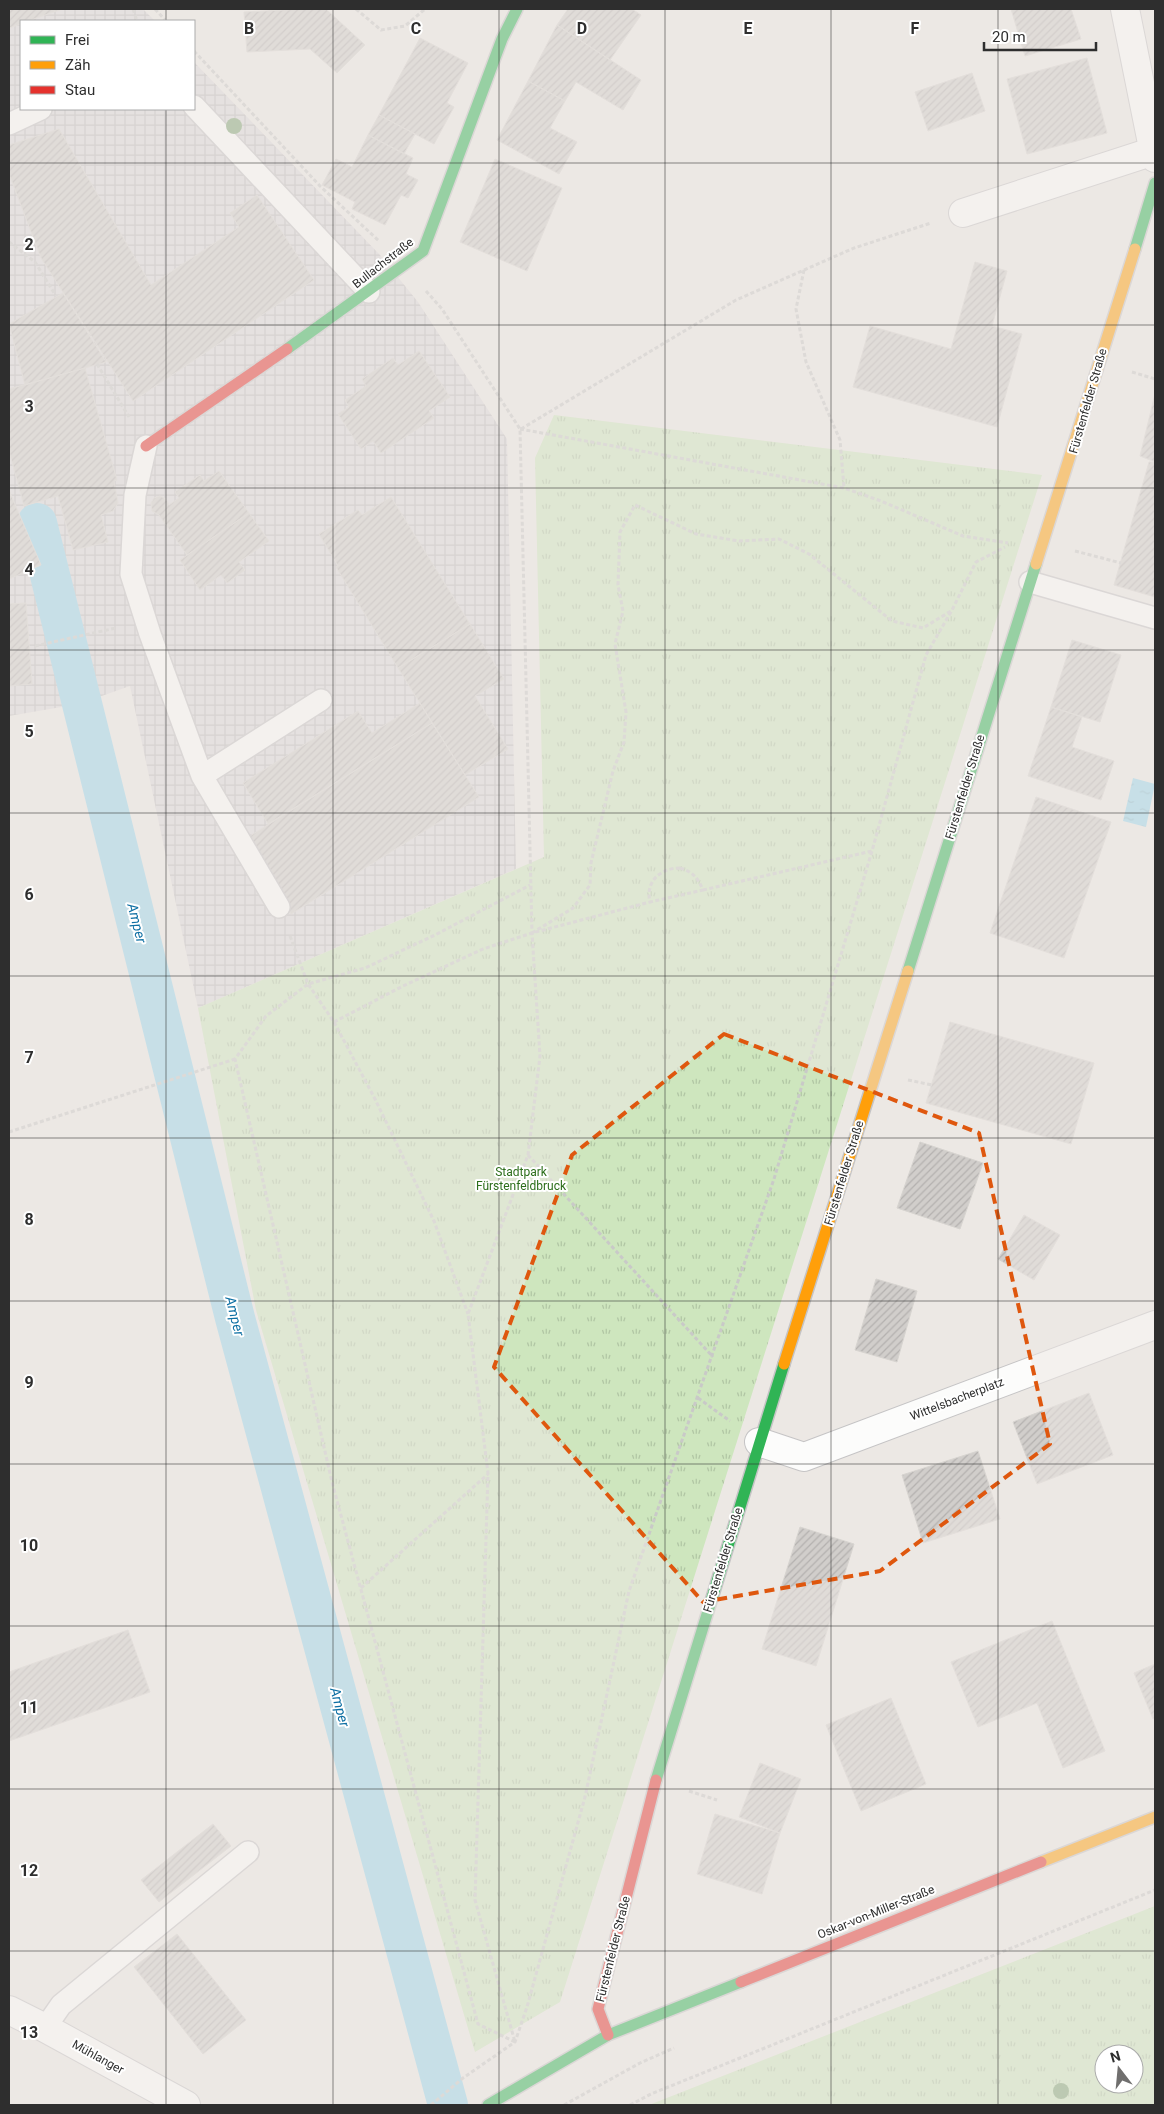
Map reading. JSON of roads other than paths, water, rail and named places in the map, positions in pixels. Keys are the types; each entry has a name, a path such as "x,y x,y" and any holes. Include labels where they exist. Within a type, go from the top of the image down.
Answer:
{"street":[{"name":"Bullachstraße","path":"146,446 407,265 423,251 502,39 517,9"},
{"path":"963,213 1154,155 1150,111 1125,9"},
{"name":"Fürstenfelder Straße","path":"608,2035 598,2009 656,1780 759,1442 1155,183"},
{"name":"Wittelsbacherplatz","path":"759,1442 804,1457 1155,1325"},
{"name":"Oskar-von-Miller-Straße","path":"608,2035 1155,1817"},
{"name":"Mühlanger","path":"9,2010 186,2105"},
{"path":"488,2105 608,2035"}],"lane":[{"path":"195,107 368,292"},
{"path":"9,124 39,110"},
{"path":"146,446 135,494 131,574 150,634 202,776 280,907"},
{"path":"1030,582 1155,618"},
{"path":"202,776 321,700"},
{"path":"45,2028 61,2005 248,1852"}],"water":[{"path":"1133,778 1155,784 1146,827 1123,821"}],"waterway":[{"name":"Amper","path":"37,523 235,1318 448,2105"}],"park label":[{"name":"Stadtpark Fürstenfeldbruck","path":"521,1179"}]}
